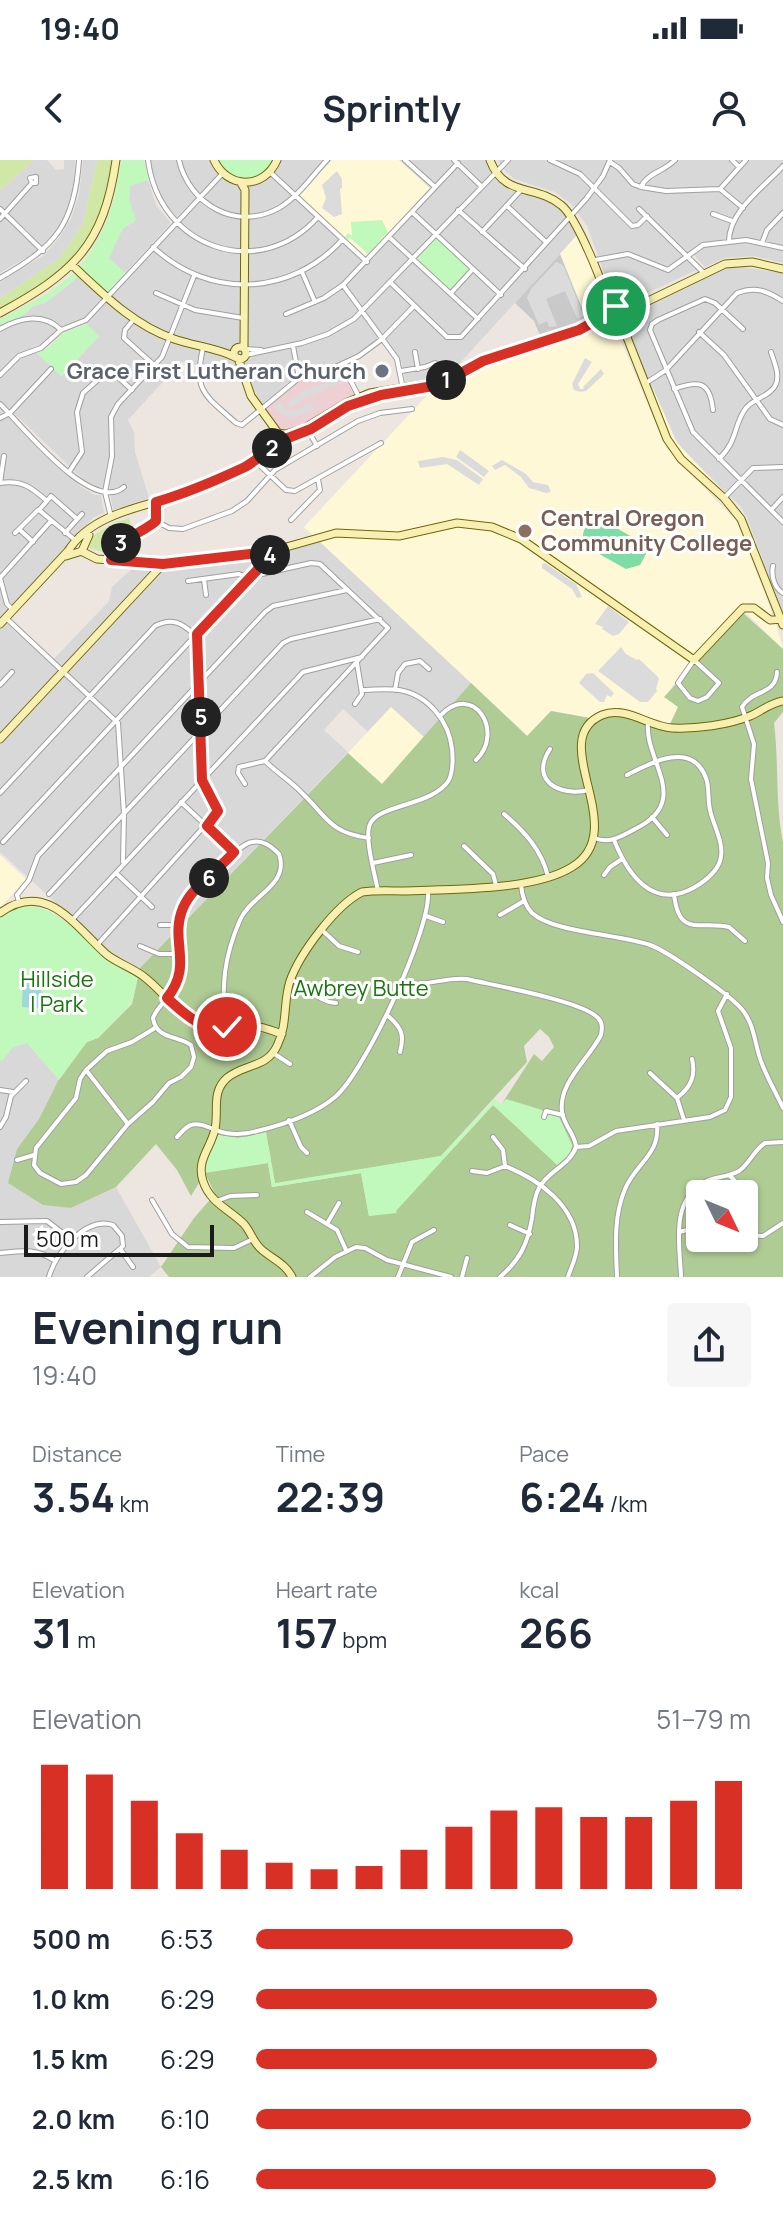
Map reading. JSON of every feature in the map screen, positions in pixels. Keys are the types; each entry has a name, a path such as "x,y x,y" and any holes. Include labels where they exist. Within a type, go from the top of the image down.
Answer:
{"street":[{"path":"0,278 43,251 60,232 69,216 77,189 79,160"},
{"path":"0,313 59,277 78,271 107,206 116,160"},
{"path":"148,160 158,199 176,223 213,245 244,250 268,248 287,241 318,217"},
{"path":"179,160 184,179 199,198 222,213 245,217 271,212 295,195 327,160"},
{"path":"214,160 222,174 245,185 270,172 277,160"},
{"path":"405,160 435,187"},
{"path":"78,271 134,319 171,338 224,352 293,346 328,334 364,311 481,186 494,165 508,160"},
{"path":"550,160 576,172 632,226 638,225 647,216"},
{"path":"641,187 647,178 675,160"},
{"path":"732,160 739,167"},
{"path":"720,189 746,160"},
{"path":"391,283 452,339 461,337 573,214 595,188 610,161 633,184 641,187 666,191 720,189 743,208"},
{"path":"286,314 315,302 343,285 456,162 481,186"},
{"path":"494,165 507,184 553,199 573,214 667,439 675,452 724,498 745,525 782,621 783,632"},
{"path":"494,165 512,183 553,195 573,214 595,260 613,313"},
{"path":"729,241 732,221 783,166"},
{"path":"270,172 367,262"},
{"path":"0,375 16,358 46,346 61,330 84,322 222,174"},
{"path":"0,219 32,183"},
{"path":"245,185 240,353 244,379 278,438"},
{"path":"482,232 521,190"},
{"path":"507,206 547,243"},
{"path":"0,209 43,251"},
{"path":"639,209 704,273"},
{"path":"458,210 525,269"},
{"path":"412,212 501,295"},
{"path":"762,243 765,233 783,213"},
{"path":"713,214 732,221"},
{"path":"389,237 478,319"},
{"path":"153,247 194,276 215,282 244,284 302,272 325,257 342,240"},
{"path":"595,260 628,254 665,270 674,267 703,245 729,241 783,248"},
{"path":"307,429 359,397 444,381 483,361 579,330 717,266 742,261 783,269"},
{"path":"451,293 473,269"},
{"path":"302,272 315,302"},
{"path":"111,517 105,492 112,456 113,410 162,357 194,276"},
{"path":"343,285 397,359 403,389"},
{"path":"643,384 666,370 737,293 752,289 767,291 783,301"},
{"path":"156,293 211,314 243,320"},
{"path":"743,329 710,300 699,300 652,324 651,334 693,432 783,522"},
{"path":"203,348 198,376 206,395 240,425 263,413 299,378 342,364 382,339 414,306"},
{"path":"0,329 27,318 49,322 61,330"},
{"path":"134,319 125,330 124,338 155,366"},
{"path":"699,332 724,355 755,401 773,421 783,425"},
{"path":"293,346 299,378"},
{"path":"415,352 418,369"},
{"path":"719,459 733,443 745,411 770,392 776,383 777,372 771,352"},
{"path":"401,371 435,363"},
{"path":"342,364 359,397"},
{"path":"0,418 10,413 51,369"},
{"path":"69,472 82,452 77,412 83,393 101,377 111,375 118,377 132,390"},
{"path":"674,389 700,383 708,391 713,410"},
{"path":"123,865 124,814 119,727 63,671 3,621 61,559 111,517 191,492 254,459 278,438 307,429 348,406 403,389"},
{"path":"0,404 84,485 105,492 119,491 124,487"},
{"path":"156,521 174,529 195,526 241,506 268,475 370,416 412,409"},
{"path":"307,429 317,447"},
{"path":"254,459 268,475 290,491 298,490 381,443"},
{"path":"4,456 0,483 23,483 77,519"},
{"path":"724,498 757,467 783,467"},
{"path":"291,520 320,490 318,479"},
{"path":"33,542 17,532 55,490"},
{"path":"772,509 783,497"},
{"path":"156,502 156,521"},
{"path":"39,510 77,545 101,558 163,564 275,551 336,533 399,536 454,523 492,527 521,539 694,660 719,682 702,700 690,698 678,683 694,660 743,608 752,607 770,620 782,621"},
{"path":"64,533 82,514"},
{"path":"13,610 8,605 0,578 51,521"},
{"path":"111,560 118,545 156,521"},
{"path":"3,842 275,551"},
{"path":"245,784 238,773 239,767 265,761 388,628 323,566 314,562 262,574 254,572"},
{"path":"0,739 163,564"},
{"path":"773,566 777,587 783,593"},
{"path":"188,581 239,574 249,578"},
{"path":"204,579 206,595"},
{"path":"19,902 17,895 29,880 38,856 269,608 347,590"},
{"path":"49,894 283,643 380,619"},
{"path":"0,793 159,624 176,621 196,635"},
{"path":"97,945 218,811 202,780 196,635"},
{"path":"71,921 303,672 362,657"},
{"path":"395,690 398,673 405,664 420,661 429,669"},
{"path":"355,704 362,690 357,663"},
{"path":"0,685 12,672"},
{"path":"777,672 773,687 743,704 754,744 751,779 768,863 767,878 783,922"},
{"path":"362,690 395,690 417,697 440,716 450,733 453,761 449,778 420,800 380,813 370,825 369,838 378,891"},
{"path":"292,1277 284,1265 260,1248 243,1224 215,1202 203,1182 201,1165 215,1131 216,1098 223,1083 233,1074 259,1064 273,1053 282,1034 290,979 322,930 356,895 378,891 521,884 548,877 578,863 594,838 596,822 583,736 592,722 602,715 615,712 677,728 747,717 770,704 783,701"},
{"path":"440,716 460,703 483,714 487,722 487,736 481,755 476,760"},
{"path":"594,838 614,840 642,826 660,806 664,788 657,760 648,742 648,722"},
{"path":"550,749 544,771 553,787 569,793 589,790"},
{"path":"614,840 635,879 658,893 685,892 713,873 720,862 721,851 709,809 707,781 701,770 687,759 673,756 657,760 627,775"},
{"path":"265,761 303,793 326,821 369,838"},
{"path":"181,802 234,852"},
{"path":"504,814 525,832 548,877"},
{"path":"652,817 667,835"},
{"path":"155,1028 132,1042 107,1051 86,1070 80,1079 76,1098 36,1148 34,1165 40,1173 61,1184 76,1182 86,1175 128,1124 169,1083 181,1077 194,1061 191,1045 163,1035 155,1028 154,1013 179,981 182,909 234,852 244,844 262,842 279,854 282,868 277,879 247,910 238,926 223,973 222,1001 227,1027"},
{"path":"464,846 493,874 496,885"},
{"path":"373,863 411,855"},
{"path":"604,875 622,859"},
{"path":"116,873 152,907"},
{"path":"521,884 524,901 534,914 544,920 650,945 727,994 744,1010 762,1064 783,1108"},
{"path":"177,1137 192,1124 242,1134 289,1120 318,1108 336,1096 350,1080 387,1015 426,916 427,889"},
{"path":"674,894 677,912 688,923 699,927 729,927 745,941"},
{"path":"500,915 524,901"},
{"path":"0,913 19,902 44,902 57,909 113,959 142,975 199,1024 211,1027 255,1025 282,1034"},
{"path":"426,916 443,922"},
{"path":"160,925 179,925"},
{"path":"322,930 339,946 358,952"},
{"path":"140,946 159,954 180,954"},
{"path":"401,980 417,985 461,978 554,1000 595,1015 602,1027 601,1035 564,1092 563,1115 576,1147 571,1158 541,1184 535,1198 530,1234 522,1254 500,1277"},
{"path":"290,979 309,988 321,1000 336,1003"},
{"path":"576,1147 589,1146 616,1131 718,1115 725,1110 731,1101 731,1048 718,1011 727,994"},
{"path":"387,1015 402,1029 400,1052"},
{"path":"273,1053 290,1064"},
{"path":"677,1098 692,1081 692,1059"},
{"path":"86,1070 128,1124"},
{"path":"650,1073 677,1098 684,1120"},
{"path":"0,1127 14,1093 26,1081"},
{"path":"0,1090 14,1093"},
{"path":"544,1117 546,1111 563,1115"},
{"path":"289,1120 307,1153"},
{"path":"617,1277 618,1210 632,1175 657,1144 657,1124"},
{"path":"493,1137 503,1150 505,1166"},
{"path":"681,1277 680,1212 696,1189 707,1181 730,1176 743,1168 760,1146 783,1142"},
{"path":"17,1160 34,1155"},
{"path":"472,1171 487,1173 505,1166 541,1184 563,1205 577,1249 568,1277"},
{"path":"730,1176 734,1180"},
{"path":"215,1202 230,1196 257,1195"},
{"path":"152,1200 172,1234 188,1247 234,1248 253,1239"},
{"path":"328,1222 339,1203"},
{"path":"307,1212 337,1230 346,1250"},
{"path":"0,1222 47,1221 73,1241"},
{"path":"49,1277 55,1261 87,1227 106,1223 113,1225 122,1236 121,1250 87,1277"},
{"path":"758,1236 763,1236 783,1223"},
{"path":"510,1225 530,1234"},
{"path":"398,1277 412,1242 434,1230"},
{"path":"679,1232 686,1230"},
{"path":"310,1277 346,1250 365,1248 403,1265 451,1277"},
{"path":"0,1253 31,1250 55,1261"},
{"path":"121,1250 133,1267"},
{"path":"462,1277 467,1258"}],"shaded area":[{"path":"34,160 47,160 56,170 64,169 64,160 75,160 74,189 68,210 57,231 43,246 0,205 0,190"},
{"path":"83,160 97,160 83,224 59,259 0,298 0,281 43,256 71,219 79,194"},
{"path":"150,160 211,160 219,174 175,219 155,185"},
{"path":"280,160 485,160 497,181 510,190 551,201 563,211 577,235 450,374 406,384 402,364 383,337 347,360 287,383 263,405 246,371 227,372 178,361 173,371 128,420 134,432 135,452 149,498 113,510 109,486 89,485 0,400 0,325 25,314 33,306 45,303 71,283 74,273 102,298 84,318 60,327 44,343 31,348 62,376 99,336 86,324 222,178 236,186 253,186 269,178"},
{"path":"332,160 399,160 430,188 366,258 299,195"},
{"path":"498,160 783,160 783,263 754,256 725,258 705,267 694,255 681,250 699,269 630,301 607,281 587,226 571,204 555,192 514,179"},
{"path":"337,171 342,179 342,214 334,217 322,208 326,198 322,185"},
{"path":"148,180 156,205 171,223 125,273 108,258 123,228 134,222 129,200 130,185"},
{"path":"0,213 39,250 0,273"},
{"path":"577,235 605,304 598,318 588,323 560,254"},
{"path":"560,254 588,323 542,340 534,321 515,303"},
{"path":"556,262 563,265 584,317 577,318 565,291 546,299 557,326 549,327 547,321 539,325 527,298 531,289"},
{"path":"728,265 783,273 783,615 747,518 741,507 688,456 673,436 646,378 623,316 637,312"},
{"name":"Central Oregon Community College","path":"608,322 614,325 667,449 739,524 772,613 767,615 751,603 737,607 689,662 665,697 678,707 670,724 620,708 604,710 590,718 552,711 528,736 304,527 433,389 487,363 560,341"},
{"path":"585,358 592,362 578,384 580,389 584,389 601,369 604,374 586,391 580,392 574,390 572,384"},
{"path":"339,367 356,395 306,425 284,431 265,410 296,381"},
{"path":"342,379 341,383 306,397 292,408 285,404 302,391"},
{"path":"651,384 677,443 724,492 675,444 666,428"},
{"path":"280,402 287,410 311,403 315,409 294,418 279,413 274,407"},
{"path":"0,409 80,486 101,495 104,513 94,517 0,618"},
{"path":"460,450 489,471 484,477 456,457"},
{"path":"443,457 457,460 483,479 479,485 447,464 420,468 418,461"},
{"path":"502,460 526,474 533,482 548,485 551,492 529,488 521,477 505,465 495,470 492,466"},
{"path":"320,542 471,683 425,738 391,707 368,732 343,709 324,730 348,752 140,968 110,952 0,852 0,629 6,623 50,663 109,601 112,587 134,567 260,559"},
{"path":"545,563 576,584 582,597 577,598 572,589 542,568"},
{"path":"608,606 629,622 619,634 613,636 595,624"},
{"name":"Central Oregon Community College","path":"744,611 753,611 766,623 776,624 783,649"},
{"path":"621,647 659,678 657,691 648,702 640,702 598,671"},
{"path":"593,673 614,693 611,697 607,695 604,702 600,702 579,683 586,674"},
{"path":"391,707 425,738 381,785 348,753"},
{"path":"0,855 26,879 0,908"},
{"path":"27,1042 59,1080 39,1119 17,1149 71,1208 116,1187 161,1267 149,1277 0,1277 0,1059 13,1047"}],"green space":[{"path":"0,160 34,160 0,190"},
{"path":"97,160 114,160 106,203 96,226 61,268 0,311 0,298 59,259 83,224"},
{"path":"121,160 144,160 148,180 130,186 129,200 136,220 123,228 109,258 125,273 107,293 79,267 103,230 116,190"},
{"path":"216,160 273,160 260,175 242,180 227,174"},
{"path":"382,220 388,232 368,254 345,237 348,233 352,236 351,222"},
{"path":"436,235 473,269 451,293 413,260"},
{"path":"74,273 78,277 45,303 33,306 25,314 0,325 0,320 51,291"},
{"path":"86,324 99,336 61,376 37,353 48,348 63,333"},
{"path":"129,518 133,531 115,542 109,554 89,548 86,544 106,528"},
{"path":"602,520 643,543 646,554 640,565 626,569 585,546 585,528"},
{"name":"Awbrey Butte","path":"742,612 783,649 783,712 774,723 783,842 783,1277 169,1277 161,1267 194,1218 215,1194 205,1173 191,1196 177,1170 156,1144 116,1187 71,1208 43,1205 8,1183 17,1149 39,1119 63,1071 87,1042 98,1038 132,1004 140,968 348,753 382,784 471,683 527,736 551,711 590,718 604,710 620,708 670,724 678,707 664,697","holes":["540,1029 554,1047 542,1061 534,1054 501,1105 558,1115 572,1146 569,1155 558,1164 493,1105 395,1211 369,1216 361,1173 272,1187 268,1163 205,1172 207,1158 218,1135 238,1138 266,1133 275,1184 441,1156 527,1062 524,1046"]},
{"name":"Hillside I Park","path":"23,906 49,911 100,953 138,976 132,1003 98,1038 87,1042 59,1080 27,1043 13,1047 2,1061 0,1059 0,919"},
{"path":"495,1099 501,1104 506,1099 558,1115 572,1145 569,1155 557,1165 493,1105 397,1213 369,1216 361,1173 272,1187 268,1163 205,1173 207,1158 218,1135 238,1138 266,1132 275,1183 441,1156"}],"water":[{"path":"23,980 42,981 40,1008 22,1007"}],"place":[{"name":"Grace First Lutheran Church","path":"382,371"},
{"name":"Central Oregon Community College","path":"525,531"}],"route":[{"path":"227,1027 199,1024 167,998 177,986 180,976 182,909 234,852 207,826 218,811 202,780 197,634 275,551 143,564 111,560 114,551 125,540 156,521 156,502 191,492 255,461 273,447 283,445 288,438 311,429 348,406 381,395 439,385 483,361 579,330 601,318 608,307 616,306"}]}
